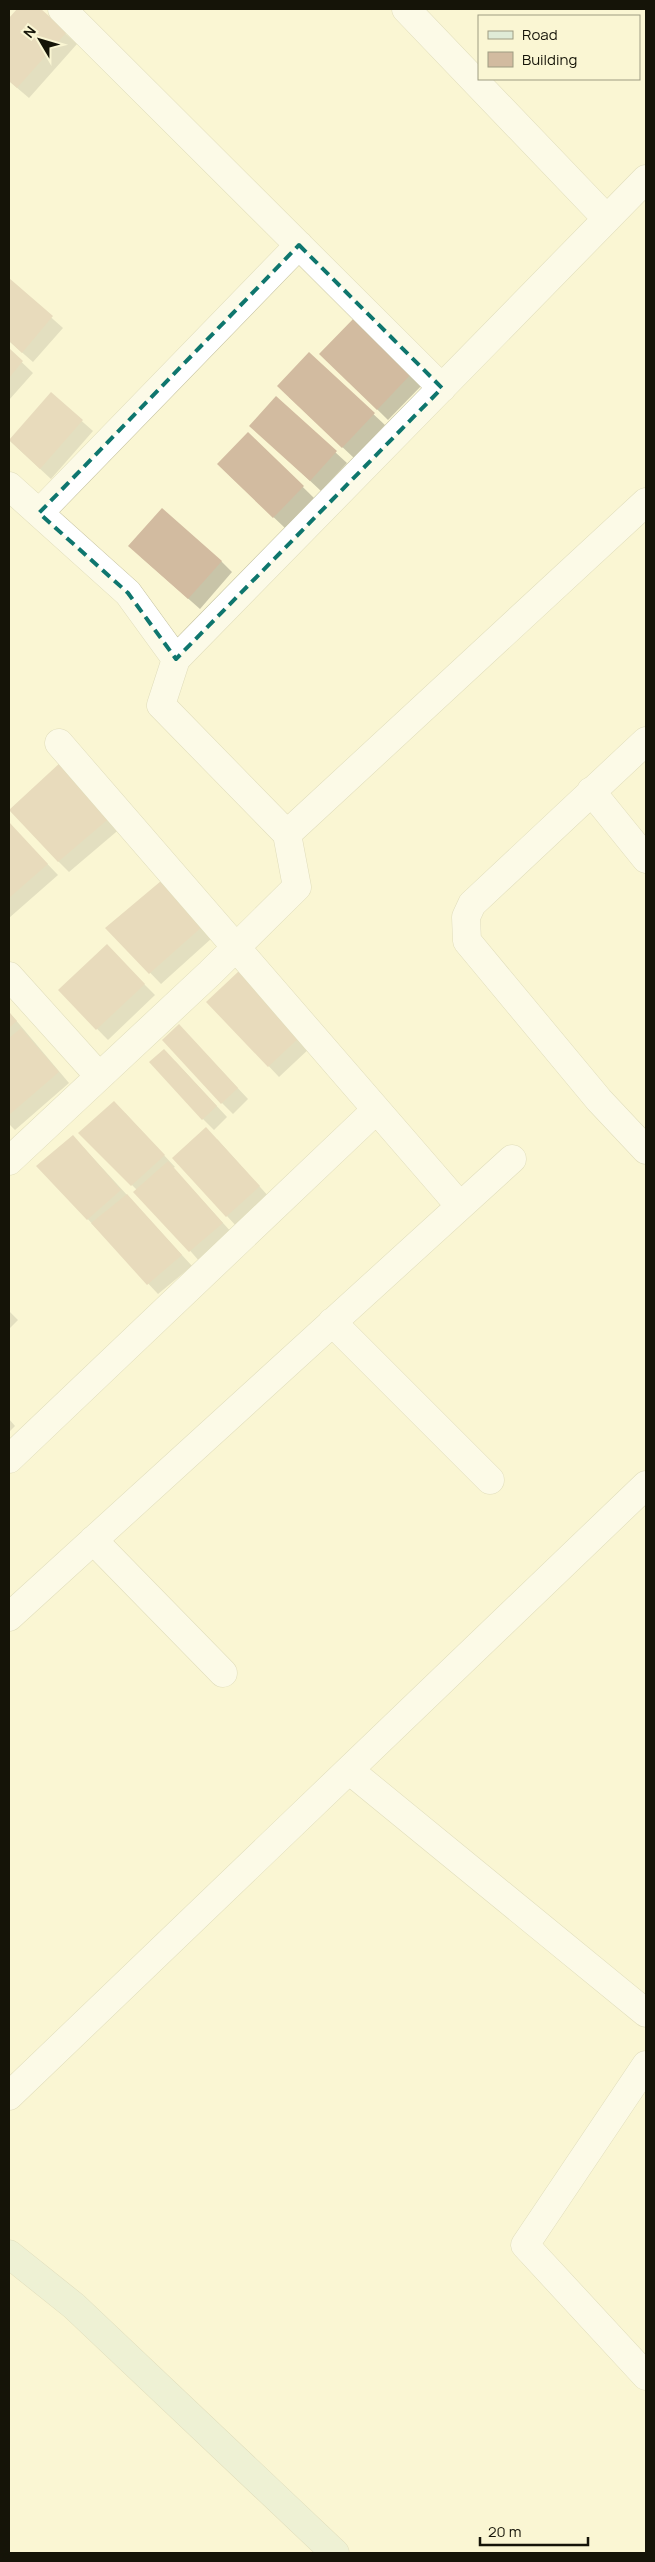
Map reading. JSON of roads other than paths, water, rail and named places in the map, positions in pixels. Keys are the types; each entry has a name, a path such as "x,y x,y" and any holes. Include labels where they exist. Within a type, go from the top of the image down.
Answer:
{"street":[{"path":"62,9 442,388"},
{"path":"406,9 607,219"},
{"path":"9,1160 235,948 297,887 295,863 287,834 161,704 176,659 646,179"},
{"path":"40,513 299,245"},
{"path":"9,486 128,593 176,659"},
{"path":"287,834 646,502"},
{"path":"646,741 472,904 466,917 467,941 599,1100 646,1150"},
{"path":"59,743 460,1206"},
{"path":"591,791 646,859"},
{"path":"9,976 99,1076"},
{"path":"9,1459 376,1110"},
{"path":"9,1617 512,1159"},
{"path":"332,1322 490,1480"},
{"path":"9,2096 646,1485"},
{"path":"93,1540 223,1673"},
{"path":"349,1770 646,2012"},
{"path":"646,2065 525,2245 646,2376"},
{"path":"9,2254 74,2306 335,2553"}]}
